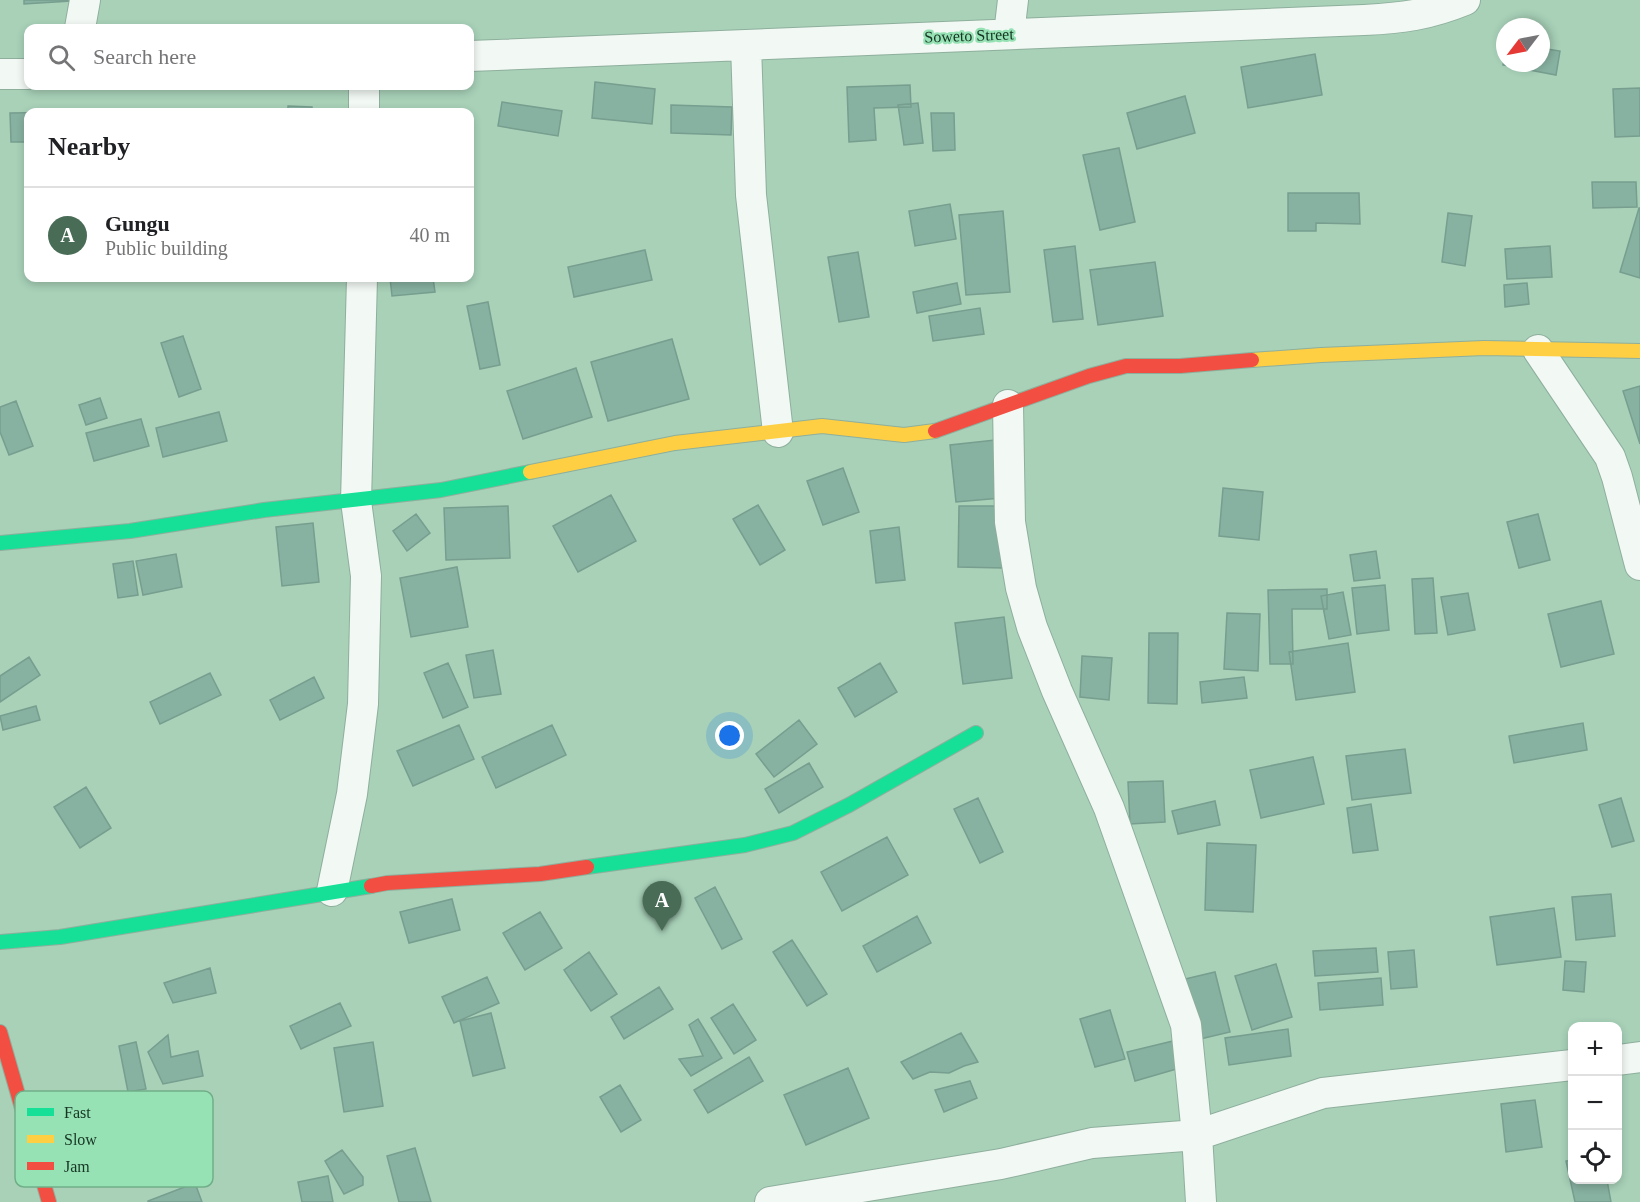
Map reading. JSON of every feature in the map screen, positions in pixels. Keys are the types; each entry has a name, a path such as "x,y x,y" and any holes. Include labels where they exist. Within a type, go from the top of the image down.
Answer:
{"street":[{"path":"81,24 85,0"},
{"path":"1010,34 1013,0"},
{"name":"Soweto Street","path":"474,56 1410,17 1444,9 1465,0"},
{"path":"746,45 751,195 758,268 770,349 777,432"},
{"path":"0,74 24,74"},
{"path":"364,90 364,108"},
{"path":"332,891 352,794 363,704 366,576 356,501 362,282"},
{"path":"0,543 130,531 264,510 441,490 675,443 822,426 904,435 923,434 943,429 1089,376 1126,366 1180,366 1321,355 1473,348 1640,351"},
{"path":"1538,350 1610,457 1640,565"},
{"path":"1008,405 1010,522 1022,588 1032,627 1057,691 1110,808 1186,1025 1201,1202"},
{"path":"0,942 60,937 387,883 540,874 745,845 793,833 849,805 976,733"},
{"path":"0,1032 17,1091"},
{"path":"1622,1059 1640,1057"},
{"path":"770,1202 1001,1164 1092,1143 1197,1135 1323,1093 1568,1065"},
{"path":"45,1187 49,1202"}],"building":[{"path":"24,0 71,0 71,1 24,4"},
{"path":"1550,49 1560,51 1556,75 1540,72 1550,72"},
{"path":"1315,54 1322,95 1248,108 1241,67"},
{"path":"595,82 655,89 652,124 592,118"},
{"path":"910,85 911,107 874,108 876,140 849,142 847,87"},
{"path":"1640,88 1640,136 1615,137 1613,89"},
{"path":"1185,96 1195,133 1137,149 1127,113"},
{"path":"502,102 562,111 558,136 498,126"},
{"path":"918,103 923,143 904,145 898,105"},
{"path":"671,105 732,107 731,135 671,133"},
{"path":"288,106 312,107 312,108 288,108"},
{"path":"10,113 24,113 24,142 11,142"},
{"path":"931,113 954,113 955,150 933,151"},
{"path":"1119,148 1135,222 1100,230 1083,155"},
{"path":"1592,182 1636,182 1637,207 1593,208"},
{"path":"1288,193 1359,193 1360,224 1316,223 1316,231 1288,231"},
{"path":"950,204 956,239 915,246 909,211"},
{"path":"1640,208 1640,278 1620,272"},
{"path":"1003,211 1010,292 966,295 959,215"},
{"path":"1448,213 1472,216 1465,266 1442,262"},
{"path":"1075,246 1083,319 1053,322 1044,250"},
{"path":"1550,246 1552,277 1507,279 1505,249"},
{"path":"645,250 652,280 574,297 568,267"},
{"path":"858,252 869,317 839,322 828,257"},
{"path":"1155,262 1163,316 1098,325 1090,270"},
{"path":"390,282 434,282 435,292 392,296"},
{"path":"957,283 961,304 917,313 913,292"},
{"path":"1527,283 1529,304 1505,307 1504,285"},
{"path":"488,302 500,365 480,369 467,306"},
{"path":"980,308 984,334 933,341 929,316"},
{"path":"183,336 201,389 179,397 161,343"},
{"path":"672,339 689,399 608,421 591,362"},
{"path":"576,368 592,417 523,439 507,391"},
{"path":"1640,386 1640,444 1623,391"},
{"path":"100,398 107,418 86,425 79,405"},
{"path":"16,401 33,446 9,455 0,432 0,407"},
{"path":"219,412 227,441 163,457 156,428"},
{"path":"141,419 149,446 94,461 86,433"},
{"path":"995,440 1001,498 956,502 950,445"},
{"path":"843,468 859,512 823,525 807,481"},
{"path":"1223,488 1263,492 1259,540 1219,536"},
{"path":"611,495 636,541 578,572 553,526"},
{"path":"758,505 785,550 760,565 733,519"},
{"path":"508,506 510,558 446,560 444,508"},
{"path":"959,506 1003,506 1003,568 958,567"},
{"path":"416,514 430,533 407,551 393,531"},
{"path":"1538,514 1550,560 1519,568 1507,522"},
{"path":"313,523 319,582 282,586 276,527"},
{"path":"899,527 905,580 876,583 870,531"},
{"path":"1376,551 1380,578 1354,581 1350,555"},
{"path":"176,554 182,587 143,595 136,561"},
{"path":"133,561 138,595 118,598 113,564"},
{"path":"457,567 468,627 411,637 400,578"},
{"path":"1433,578 1437,633 1415,634 1412,579"},
{"path":"1385,585 1389,630 1357,634 1352,588"},
{"path":"1327,589 1327,609 1292,609 1293,664 1270,664 1268,590"},
{"path":"1343,592 1351,635 1329,639 1321,596"},
{"path":"1468,593 1475,630 1448,635 1441,597"},
{"path":"1601,601 1614,654 1561,667 1548,614"},
{"path":"1227,613 1260,614 1258,671 1224,669"},
{"path":"1004,617 1012,678 963,684 955,623"},
{"path":"1149,633 1178,633 1177,704 1148,703"},
{"path":"1348,643 1355,692 1296,700 1289,652"},
{"path":"493,650 501,694 474,698 466,655"},
{"path":"1082,656 1112,658 1109,700 1080,697"},
{"path":"29,657 40,675 0,702 0,676"},
{"path":"448,663 468,707 443,718 424,673"},
{"path":"880,663 897,692 855,717 838,688"},
{"path":"210,673 221,695 160,724 150,702"},
{"path":"314,677 324,698 280,720 270,700"},
{"path":"1244,677 1247,698 1202,703 1200,682"},
{"path":"36,706 40,720 3,730 0,716"},
{"path":"799,720 817,744 774,777 756,754"},
{"path":"1583,723 1587,750 1514,763 1509,736"},
{"path":"459,725 474,759 413,786 397,751"},
{"path":"552,725 566,755 496,788 482,757"},
{"path":"1405,749 1411,793 1352,800 1346,756"},
{"path":"1313,757 1324,804 1261,818 1250,770"},
{"path":"809,763 823,787 779,813 765,789"},
{"path":"1163,781 1165,822 1130,824 1128,782"},
{"path":"86,787 111,828 80,848 54,807"},
{"path":"978,798 1003,852 980,863 954,809"},
{"path":"1621,798 1634,841 1612,847 1599,805"},
{"path":"1215,801 1220,825 1178,834 1172,811"},
{"path":"1371,804 1378,850 1353,853 1347,808"},
{"path":"887,837 908,875 842,911 821,872"},
{"path":"1207,843 1256,845 1253,912 1205,910"},
{"path":"715,887 742,939 722,949 695,898"},
{"path":"1611,894 1615,936 1576,940 1572,897"},
{"path":"452,899 460,930 409,943 400,912"},
{"path":"1554,908 1561,957 1497,965 1490,917"},
{"path":"540,912 562,948 525,970 503,933"},
{"path":"917,916 931,943 877,972 863,946"},
{"path":"792,940 827,994 807,1006 773,952"},
{"path":"1376,948 1378,972 1315,976 1313,951"},
{"path":"1414,950 1417,987 1391,989 1388,952"},
{"path":"589,952 617,994 591,1011 564,970"},
{"path":"1565,961 1586,962 1584,992 1563,990"},
{"path":"1276,964 1292,1017 1252,1030 1235,976"},
{"path":"210,968 216,993 173,1003 164,983"},
{"path":"1215,972 1230,1032 1200,1039 1185,979"},
{"path":"487,977 499,1003 454,1023 442,997"},
{"path":"1381,978 1383,1005 1320,1010 1318,983"},
{"path":"659,987 673,1009 624,1039 611,1017"},
{"path":"340,1003 351,1026 301,1049 290,1026"},
{"path":"733,1004 756,1040 734,1054 711,1018"},
{"path":"1110,1010 1125,1059 1095,1067 1080,1019"},
{"path":"491,1013 505,1068 473,1076 460,1021"},
{"path":"698,1019 722,1058 691,1076 679,1059 703,1056 689,1025"},
{"path":"1288,1029 1291,1056 1229,1065 1225,1038"},
{"path":"961,1033 978,1062 949,1073 930,1072 913,1079 901,1062"},
{"path":"168,1035 171,1057 198,1051 203,1076 163,1084 148,1052"},
{"path":"1173,1041 1180,1068 1135,1081 1127,1052"},
{"path":"136,1042 146,1089 128,1091 119,1046"},
{"path":"373,1042 383,1106 344,1112 334,1048"},
{"path":"749,1057 763,1081 708,1113 694,1090"},
{"path":"848,1068 869,1118 806,1145 784,1095"},
{"path":"970,1081 977,1098 944,1112 935,1090"},
{"path":"620,1085 641,1120 621,1132 600,1097"},
{"path":"1535,1100 1542,1147 1506,1152 1501,1104"},
{"path":"415,1148 431,1202 399,1202 387,1156"},
{"path":"342,1150 363,1177 363,1185 344,1194 325,1161"},
{"path":"328,1176 333,1202 302,1202 298,1182"},
{"path":"1571,1184 1608,1184 1611,1202 1575,1202"},
{"path":"185,1187 196,1187 202,1202 148,1202"}],"traffic: fast":[{"path":"0,543 130,531 264,510 441,490 530,472"},
{"path":"587,867 745,845 793,833 849,805 976,733"},
{"path":"0,942 60,937 371,886"}],"traffic: slow":[{"path":"1252,360 1484,348 1640,351"},
{"path":"530,472 675,443 822,426 904,435 935,431"}],"traffic: jam":[{"path":"935,431 1089,376 1126,366 1180,366 1252,360"},
{"path":"371,886 387,883 540,874 587,867"},
{"path":"0,1032 17,1091"},
{"path":"45,1187 49,1202"}],"place":[{"name":"Gungu","path":"662,931"}]}
